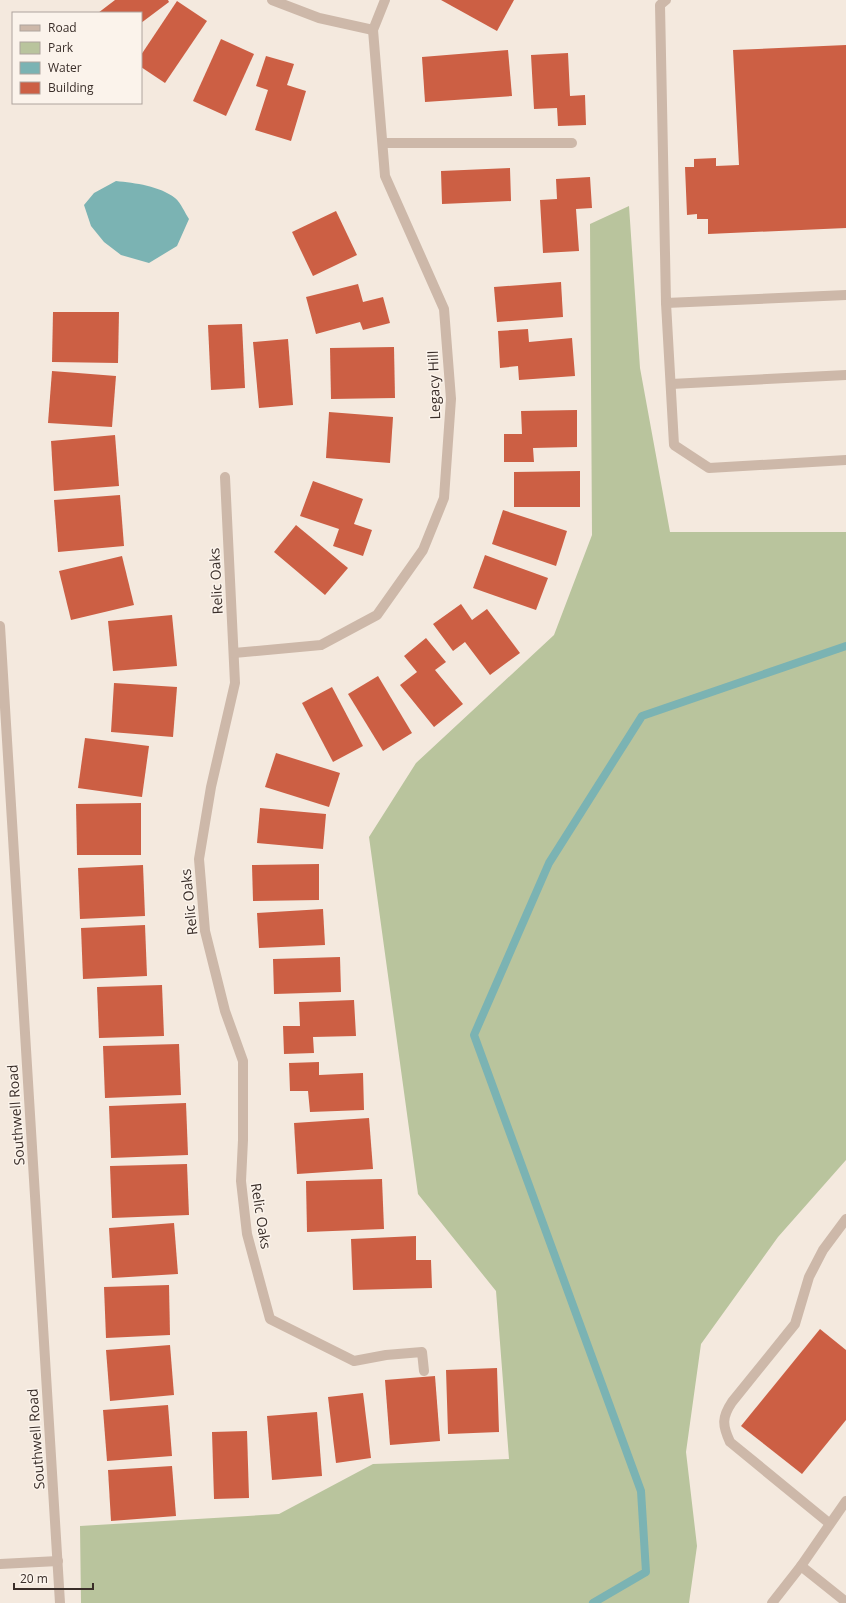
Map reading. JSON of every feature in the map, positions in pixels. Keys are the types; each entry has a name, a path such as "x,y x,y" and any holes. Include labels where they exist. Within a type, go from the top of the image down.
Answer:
{"street":[{"path":"272,0 319,18 373,30"},
{"name":"Legacy Hill","path":"234,653 321,645 378,615 423,550 444,498 451,399 444,308 385,176 373,30 385,0"},
{"path":"666,0 660,5 666,303 674,445 709,468 846,460"},
{"path":"383,143 572,143"},
{"path":"666,303 846,295"},
{"path":"671,384 846,375"},
{"name":"Relic Oaks","path":"225,477 235,683 211,787 198,859 205,931 225,1012 243,1061 243,1140 241,1181 247,1234 270,1319 354,1361 386,1355 422,1352 424,1371"},
{"name":"Southwell Road","path":"0,626 4,777 60,1603"},
{"path":"829,1523 730,1442 724,1430 724,1414 732,1402 796,1324 809,1277 819,1256 846,1219"},
{"path":"772,1603 846,1501"},
{"path":"0,1564 58,1561"},
{"path":"800,1566 846,1602"}],"green space":[{"path":"629,206 640,368 670,532 846,532 846,1160 778,1237 701,1344 686,1452 697,1546 689,1603 81,1603 80,1526 279,1514 373,1464 509,1459 496,1291 418,1194 369,837 416,763 554,635 592,535 590,224"}],"water":[{"path":"116,181 155,188 169,194 177,200 189,219 177,246 149,263 121,255 104,242 91,226 84,205 94,193"}],"building":[{"path":"115,0 168,0 169,2 142,22 142,12 99,12"},
{"path":"441,0 514,0 497,31"},
{"path":"177,1 207,21 165,83 142,68 142,54"},
{"path":"221,39 254,54 226,116 193,101"},
{"path":"846,45 846,228 708,234 708,219 697,219 697,214 687,215 685,167 694,167 694,159 716,158 716,166 739,165 733,50"},
{"path":"508,50 512,96 425,102 422,57"},
{"path":"568,53 570,96 585,95 586,125 558,126 557,108 534,109 531,55"},
{"path":"266,56 294,64 287,85 306,91 291,141 255,130 268,90 256,86"},
{"path":"510,168 511,201 442,204 441,171"},
{"path":"590,177 592,208 576,209 579,251 543,253 540,200 557,199 556,179"},
{"path":"336,211 357,255 313,276 292,232"},
{"path":"561,282 563,317 497,322 494,287"},
{"path":"358,284 363,302 383,297 390,323 363,330 360,322 316,334 306,297"},
{"path":"53,312 119,312 118,363 52,362"},
{"path":"242,324 245,388 211,390 208,325"},
{"path":"528,329 529,342 572,338 575,376 519,380 518,366 500,368 498,331"},
{"path":"288,339 293,405 259,408 253,342"},
{"path":"394,347 395,398 331,399 330,348"},
{"path":"52,371 116,376 112,427 48,423"},
{"path":"577,410 577,447 533,448 534,462 504,462 504,434 522,434 521,411"},
{"path":"329,412 393,417 390,463 326,458"},
{"path":"115,435 119,486 54,491 51,441"},
{"path":"580,471 580,507 514,507 514,472"},
{"path":"313,481 363,499 354,524 372,530 363,556 333,546 339,529 300,516"},
{"path":"120,495 124,546 58,552 54,500"},
{"path":"503,510 567,531 556,566 492,544"},
{"path":"296,525 348,568 325,595 274,552"},
{"path":"485,555 548,578 536,610 473,588"},
{"path":"122,556 134,605 71,620 59,571"},
{"path":"461,604 472,620 487,609 520,653 490,675 465,642 453,651 433,624"},
{"path":"172,615 177,666 113,671 108,621"},
{"path":"426,638 446,662 435,670 463,704 434,727 400,685 417,672 404,656"},
{"path":"378,676 412,733 383,751 348,694"},
{"path":"114,683 177,687 173,737 111,732"},
{"path":"332,687 363,746 333,762 302,703"},
{"path":"85,738 149,746 142,797 78,788"},
{"path":"276,753 340,773 329,807 265,787"},
{"path":"141,803 141,855 77,855 76,804"},
{"path":"260,808 326,814 323,849 257,843"},
{"path":"319,864 319,900 253,901 252,865"},
{"path":"143,865 145,916 80,919 78,868"},
{"path":"323,909 325,945 259,948 257,913"},
{"path":"145,925 147,976 83,979 81,928"},
{"path":"340,957 341,992 274,994 273,959"},
{"path":"162,985 164,1036 99,1038 97,987"},
{"path":"354,1000 356,1036 313,1037 314,1053 284,1054 283,1026 300,1026 299,1002"},
{"path":"179,1044 181,1095 105,1098 103,1046"},
{"path":"319,1062 319,1075 363,1073 364,1110 310,1112 308,1091 290,1091 289,1063"},
{"path":"186,1103 188,1155 111,1158 109,1106"},
{"path":"369,1118 373,1169 297,1174 294,1123"},
{"path":"187,1164 189,1215 112,1218 110,1166"},
{"path":"382,1179 384,1229 307,1232 306,1181"},
{"path":"174,1223 178,1274 112,1278 109,1228"},
{"path":"416,1236 416,1260 431,1260 432,1288 353,1290 351,1239"},
{"path":"169,1285 170,1335 106,1338 104,1287"},
{"path":"820,1329 846,1350 846,1420 802,1474 741,1426"},
{"path":"170,1345 174,1395 110,1401 106,1350"},
{"path":"497,1368 499,1432 448,1434 446,1370"},
{"path":"435,1376 440,1441 390,1445 385,1380"},
{"path":"363,1393 371,1458 336,1463 328,1397"},
{"path":"168,1405 172,1456 107,1461 103,1410"},
{"path":"317,1412 322,1476 272,1480 267,1416"},
{"path":"247,1431 249,1498 214,1499 212,1432"},
{"path":"172,1466 176,1516 111,1521 108,1470"}],"waterway":[{"path":"593,1603 646,1572 641,1491 474,1035 549,863 642,716 846,646"}]}
